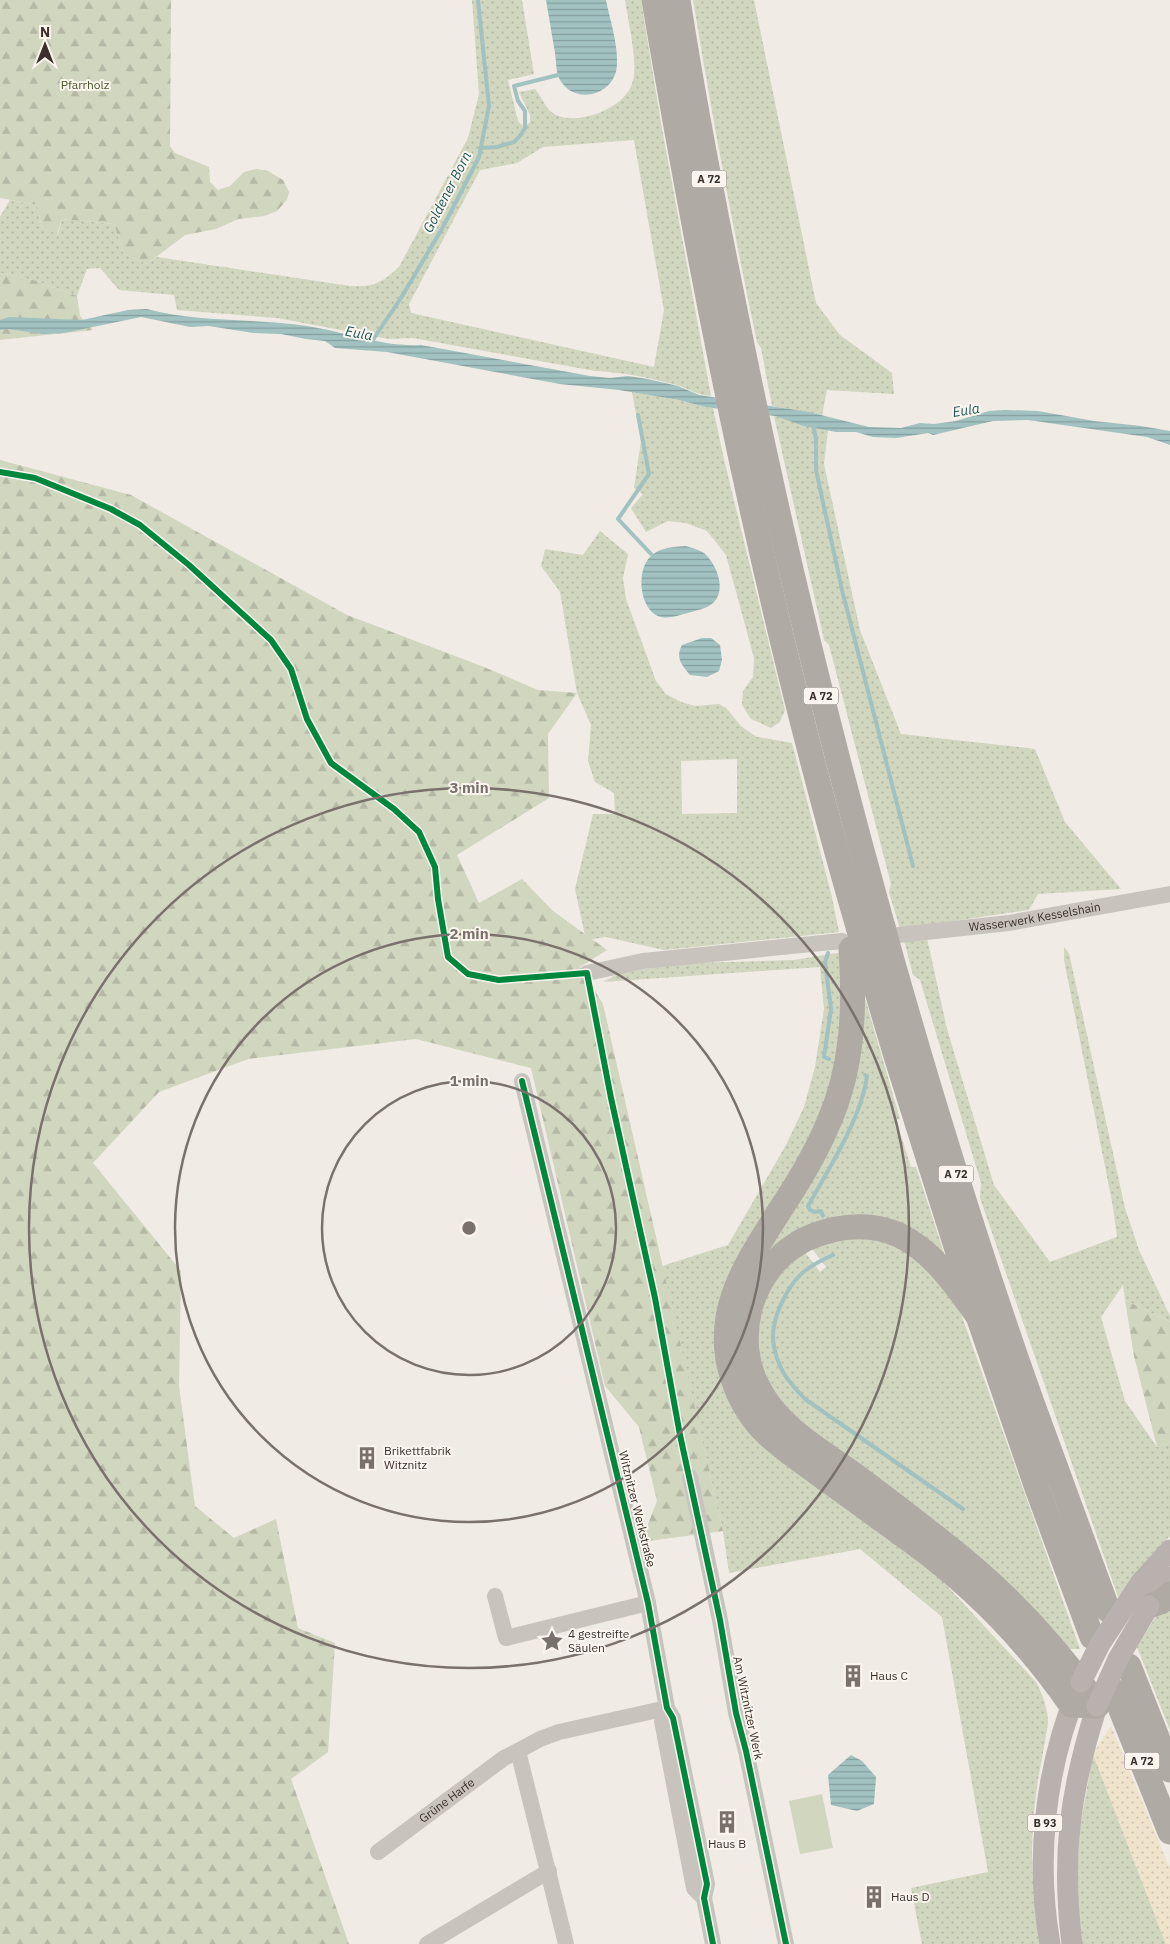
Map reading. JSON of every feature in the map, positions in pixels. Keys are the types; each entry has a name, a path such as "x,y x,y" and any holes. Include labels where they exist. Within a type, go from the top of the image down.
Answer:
{"highway":[{"name":"A 72","path":"654,0 719,353 770,584 843,874 941,1125 1034,1409 1108,1610"},
{"name":"A 72","path":"678,0 703,150 766,464 804,630 851,814 867,938 896,1056 978,1316 1038,1491 1092,1637"},
{"path":"867,938 854,1010 852,1037 839,1097 816,1149 798,1182 749,1259 733,1296 726,1328 730,1368 738,1395 762,1428 799,1459 914,1543 962,1583 988,1607 1050,1675 1105,1698"},
{"path":"978,1316 944,1270 921,1249 898,1235 875,1228 850,1227 820,1233 796,1244 772,1264 756,1289 748,1315 746,1343 750,1370 759,1390 777,1415 796,1433 877,1492 980,1572 1018,1610 1074,1686"},
{"name":"A 72","path":"1129,1666 1163,1747 1170,1770"},
{"name":"A 72","path":"1105,1698 1170,1832"}],"main road":[{"name":"B 93","path":"1050,1944 1044,1900 1045,1821 1055,1761 1074,1686 1141,1582 1170,1550"},
{"name":"B 93","path":"1072,1944 1067,1896 1067,1862 1070,1825 1079,1765 1118,1659 1160,1600 1170,1577"}],"street":[{"name":"Wasserwerk Kesselshain","path":"587,972 643,961 1009,922 1170,894"},
{"name":"Witznitzer Werkstraße","path":"522,1080 648,1603 667,1708 673,1718 707,1884 704,1898 713,1944"},
{"name":"Am Witznitzer Werk","path":"690,1477 720,1620 736,1713 746,1751 786,1944"},
{"path":"495,1596 506,1638 648,1603"},
{"name":"Grüne Harfe","path":"378,1852 504,1758 540,1739 559,1732 667,1708"},
{"path":"518,1751 566,1944"},
{"path":"427,1944 549,1871"}],"green space":[{"name":"Pfarrholz","path":"0,0 171,0 170,146 175,153 209,167 210,182 218,190 230,186 244,172 256,169 268,171 283,180 289,192 287,200 277,211 264,216 238,219 216,229 185,235 147,264 124,254 114,224 62,219 57,234 42,228 37,205 0,198"},
{"path":"472,0 522,0 534,74 508,80 518,121 523,126 530,123 530,115 519,92 535,89 552,113 566,118 600,113 620,101 627,93 634,76 632,43 625,0 641,0 661,123 711,396 657,380 595,371 413,338 389,339 277,318 177,310 174,295 119,290 100,268 87,269 77,296 37,281 0,273 0,217 10,200 37,205 42,228 58,234 62,219 114,224 124,254 147,264 157,257 350,286 365,286 377,283 388,277 399,267 468,138 479,94","holes":["634,140 664,310 654,367 411,313 409,304 480,170 517,163 543,147"]},
{"path":"693,0 754,0 816,303 840,335 892,373 894,394 827,390 822,415 772,406 731,214"},
{"path":"0,273 37,281 77,296 80,316 93,330 0,340"},
{"path":"632,392 713,408 785,710 780,722 771,728 751,719 742,705 743,691 753,677 754,658 726,555 707,531 686,523 668,521 646,532 631,508 643,494 634,488 641,441"},
{"path":"774,416 828,430 824,464 860,630 901,734 1035,749 1065,822 1121,889 1038,894 1029,910 900,929 889,892 891,884 829,645 824,640"},
{"path":"0,460 131,495 347,615 484,667 538,690 577,693 548,734 549,798 457,855 479,903 522,879 553,911 607,950 580,967 603,1004 723,1531 641,1542 657,1501 639,1427 605,1386 531,1068 416,1039 248,1059 159,1092 93,1163 181,1271 179,1386 195,1506 234,1538 276,1519 298,1628 335,1643 328,1752 291,1779 349,1944 0,1944"},
{"path":"600,531 628,554 623,578 626,599 656,681 666,694 681,702 695,706 719,704 726,708 742,727 757,737 792,743 831,893 839,932 664,950 606,937 586,940 575,889 593,814 615,814 614,793 595,782 588,761 591,725 577,693 560,592 541,566 545,549 583,555","holes":["737,759 737,813 682,814 681,761"]},
{"path":"927,938 947,1029 994,1185 1050,1262 1117,1237 1113,1207 1064,960 1064,947 1069,953 1125,1208 1139,1250 1170,1316 1170,1322 1125,1300 1123,1285 1101,1317 1125,1401 1157,1447 1170,1442 1170,1536 1137,1572 1118,1597 980,1198 981,1183 920,980 913,975 904,941"},
{"path":"843,952 845,1019 831,1095 718,1338 1036,1682 1047,1711 1048,1722 1037,1785 1032,1851 1035,1906 1041,1944 922,1944 911,1888 988,1872 942,1617 860,1549 729,1573 723,1531 662,1266 728,1245 786,1145 804,1107 815,1067 824,1009 820,967 603,982 621,972 693,963 794,960"},
{"path":"865,998 900,1119 896,1120 911,1167 916,1167 944,1253 824,1225 742,1310 788,1443 735,1314 811,1173 860,1000"},
{"path":"883,1235 931,1263 960,1311 1080,1649 1071,1649 1064,1646 781,1409 754,1350 769,1279 805,1252 820,1272 826,1267 813,1250 812,1244"},
{"path":"1125,1300 1170,1322 1170,1442 1157,1447 1134,1356"},
{"path":"1170,1601 1170,1730 1137,1647 1155,1618"},
{"path":"1093,1754 1166,1944 1081,1944 1076,1905 1080,1827"},
{"path":"822,1794 833,1848 800,1854 789,1801"}],"sand":[{"path":"1111,1726 1170,1869 1170,1944 1166,1944 1093,1754"}],"water":[{"path":"546,0 606,0 615,40 617,64 615,75 609,84 601,90 592,94 582,95 564,86 558,76 556,67"},
{"path":"147,309 187,316 307,326 392,344 421,345 590,376 610,378 628,376 648,379 678,386 699,395 809,412 869,427 901,428 920,423 934,424 956,421 989,411 1038,411 1170,431 1170,445 1147,437 1028,420 993,421 933,435 928,433 896,438 873,437 856,432 836,432 804,426 775,416 705,407 679,400 619,390 560,384 387,352 335,348 325,341 209,326 190,327 141,317 64,333 43,334 8,329 0,330 0,320 9,317 82,320 128,310"},
{"path":"686,546 704,553 713,564 720,585 717,598 713,603 701,609 673,617 658,616 652,612 643,597 642,579 646,562 659,551"},
{"path":"702,638 711,638 720,645 722,660 719,671 707,677 690,675 679,658 682,645"},
{"path":"851,1755 862,1761 876,1777 874,1804 857,1811 831,1805 828,1775"}],"waterway":[{"name":"Goldener Born","path":"370,344 401,298 443,227 479,157 489,106 478,0"},
{"path":"481,148 497,147 514,142 525,128 525,111 518,101 514,86 558,75"},
{"path":"638,415 649,474 618,519 652,555"},
{"path":"813,425 816,439 816,470 842,590 913,866"},
{"path":"828,953 825,962 831,1009 824,1057 829,1059"},
{"path":"823,1216 821,1211 815,1212 810,1210 808,1206 851,1126 864,1092 867,1076 865,1075"},
{"path":"833,1255 800,1275 781,1303 773,1331 773,1342 775,1353 783,1372 805,1399 963,1509"}],"cycle path":[{"path":"0,472 35,478 111,509 140,525 189,565 271,640 291,669 307,719 331,763 394,809 419,832 435,867 438,899 448,957 468,974 499,980 587,973 611,1098 655,1298 680,1435 720,1620 736,1713 746,1751 786,1944"},
{"path":"522,1081 648,1603 667,1708 673,1718 707,1884 704,1898 713,1944"}],"place":[{"name":"Brikettfabrik Witznitz","path":"367,1458"},
{"name":"4 gestreifte Säulen","path":"552,1641"},
{"name":"Haus C","path":"853,1676"},
{"name":"Haus B","path":"727,1822"},
{"name":"Haus D","path":"874,1897"}],"water label":[{"name":"Eula","path":"359,333"},
{"name":"Eula","path":"966,410"}]}
